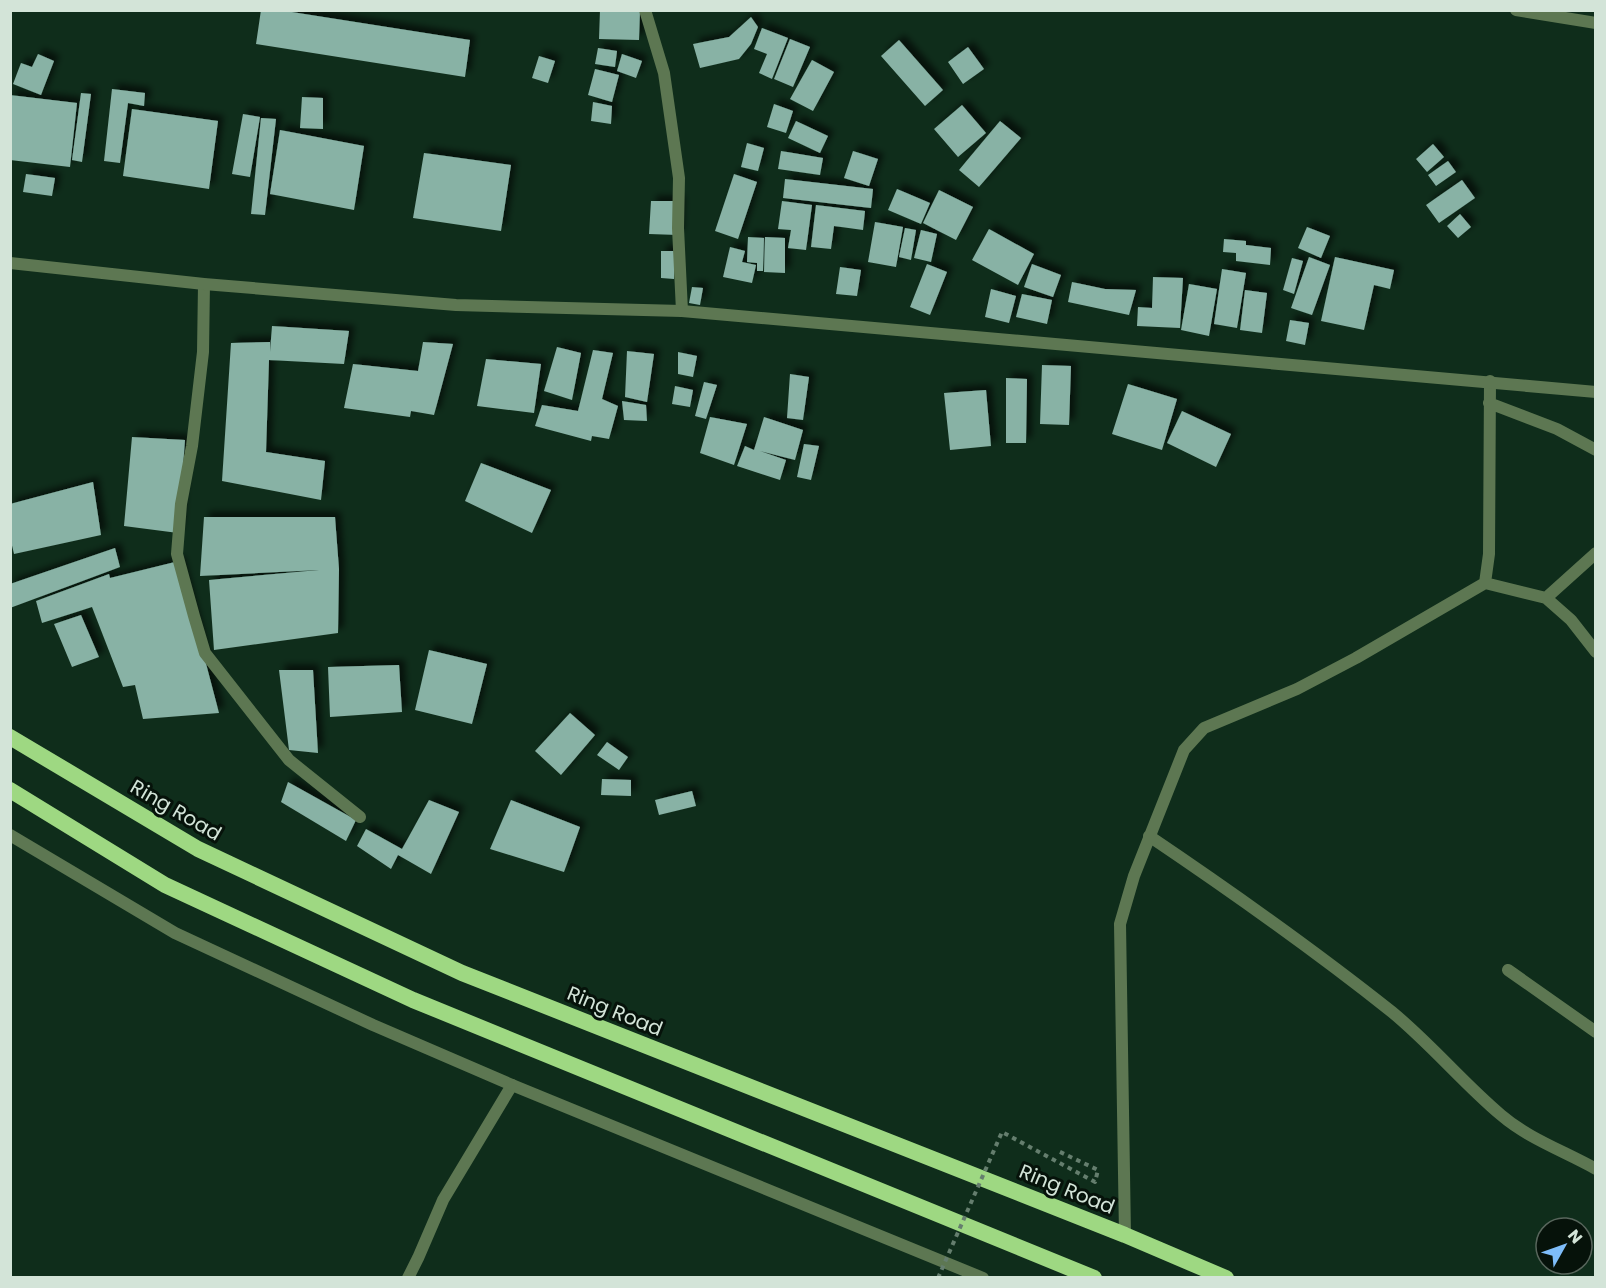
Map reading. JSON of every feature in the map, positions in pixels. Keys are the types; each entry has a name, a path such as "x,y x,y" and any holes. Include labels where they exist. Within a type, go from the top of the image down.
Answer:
{"highway":[{"name":"Ring Road","path":"10,737 198,849 462,973 1125,1235 1226,1278"},
{"path":"10,790 165,885 413,1000 1094,1278"}],"street":[{"path":"645,10 664,74 680,178 678,228 682,311"},
{"path":"1516,10 1596,23"},
{"path":"10,263 204,284 456,305 682,311 1596,392"},
{"path":"204,284 203,352 192,446 181,504 177,554 194,616 205,653 289,760 360,817"},
{"path":"1485,583 1488,554 1491,381"},
{"path":"1489,403 1557,429 1596,450"},
{"path":"1546,598 1596,553"},
{"path":"1125,1235 1120,924 1134,876 1184,750 1204,728 1297,689 1356,658 1485,583 1546,598 1571,620 1596,652"},
{"path":"10,835 175,933 372,1026 983,1278"},
{"path":"1149,836 1231,892 1408,1025 1502,1116 1542,1144 1596,1169"},
{"path":"1508,970 1596,1032"},
{"path":"408,1278 442,1200 512,1085"}],"path":[{"path":"938,1278 1002,1132 1095,1182 1098,1170 1056,1150"}],"building":[{"path":"261,10 279,10 470,40 465,77 256,44"},
{"path":"600,10 640,10 639,40 599,39"},
{"path":"751,17 758,27 751,44 739,59 700,68 693,44 729,37"},
{"path":"762,28 788,38 772,79 759,73 767,54 754,49"},
{"path":"790,39 810,47 793,87 774,79"},
{"path":"899,40 943,90 925,106 881,56"},
{"path":"968,47 984,69 963,84 948,62"},
{"path":"598,48 617,51 615,67 595,64"},
{"path":"38,54 54,61 41,95 13,84 21,63 32,67"},
{"path":"622,54 642,61 636,78 617,71"},
{"path":"539,56 555,61 548,83 532,78"},
{"path":"812,60 834,72 813,111 790,99"},
{"path":"595,69 619,75 612,102 588,95"},
{"path":"112,89 145,93 144,106 128,103 120,163 104,161"},
{"path":"81,93 91,94 82,162 72,160"},
{"path":"10,95 77,103 70,167 10,160"},
{"path":"302,97 323,98 323,129 300,128"},
{"path":"593,102 612,106 611,124 591,121"},
{"path":"774,104 793,111 786,133 767,127"},
{"path":"962,105 986,133 958,157 934,129"},
{"path":"132,109 218,121 209,189 123,176"},
{"path":"243,114 260,117 250,177 232,174"},
{"path":"261,118 276,119 265,215 251,214"},
{"path":"796,121 828,136 820,153 788,138"},
{"path":"1000,121 1021,138 979,187 959,170"},
{"path":"280,130 364,146 354,210 270,194"},
{"path":"747,143 764,148 758,171 741,167"},
{"path":"1433,144 1444,157 1427,172 1416,159"},
{"path":"781,151 823,158 820,175 778,169"},
{"path":"853,151 878,159 869,186 844,178"},
{"path":"424,153 511,165 501,231 413,218"},
{"path":"1448,161 1456,172 1436,186 1428,175"},
{"path":"26,174 55,178 52,196 23,192"},
{"path":"734,174 757,182 738,239 715,231"},
{"path":"785,179 873,189 871,208 783,198"},
{"path":"1462,180 1475,198 1439,223 1426,205"},
{"path":"897,189 930,203 921,224 888,210"},
{"path":"939,190 973,207 956,240 923,223"},
{"path":"651,201 679,201 678,235 649,234"},
{"path":"782,201 812,205 806,250 788,248 791,230 778,229"},
{"path":"816,205 865,211 863,230 834,226 831,249 811,247"},
{"path":"1460,214 1471,227 1458,238 1447,226"},
{"path":"875,222 903,227 896,267 868,262"},
{"path":"1307,227 1330,236 1321,258 1298,248"},
{"path":"905,228 916,230 911,260 899,257"},
{"path":"989,229 1034,254 1018,285 972,260"},
{"path":"921,230 937,234 931,262 914,258"},
{"path":"748,237 764,238 763,271 757,271 757,263 747,262"},
{"path":"765,237 785,238 785,273 764,272"},
{"path":"1224,239 1246,241 1246,245 1271,248 1270,265 1236,261 1236,253 1223,252"},
{"path":"730,247 745,251 742,262 756,265 752,283 723,277"},
{"path":"661,251 675,251 674,279 661,278"},
{"path":"1309,257 1330,265 1312,315 1291,308"},
{"path":"1335,257 1394,270 1390,289 1374,285 1364,330 1321,321"},
{"path":"1292,258 1303,261 1294,294 1283,290"},
{"path":"927,264 947,272 930,315 910,307"},
{"path":"1032,264 1061,275 1053,297 1024,287"},
{"path":"840,267 861,270 857,296 836,294"},
{"path":"1222,269 1246,273 1237,328 1214,324"},
{"path":"1153,277 1183,278 1180,328 1137,326 1138,307 1152,308"},
{"path":"1072,282 1105,289 1136,290 1129,315 1068,302"},
{"path":"1189,284 1217,289 1209,336 1181,330"},
{"path":"692,287 703,288 700,305 689,303"},
{"path":"991,289 1016,296 1009,323 985,317"},
{"path":"1245,290 1267,293 1262,333 1240,330"},
{"path":"1022,294 1052,300 1047,324 1016,317"},
{"path":"1290,320 1309,323 1305,345 1286,341"},
{"path":"272,326 349,331 344,364 269,360 266,452 325,461 321,500 222,481 231,343 270,342 270,352"},
{"path":"423,342 453,344 434,415 411,411 410,417 344,408 353,364 418,371"},
{"path":"557,347 581,353 572,400 544,391"},
{"path":"593,350 613,353 602,399 618,406 609,439 592,436 591,441 535,426 542,405 578,411"},
{"path":"627,351 654,354 647,402 625,397"},
{"path":"678,352 697,356 693,377 678,374"},
{"path":"486,359 541,364 534,413 477,406"},
{"path":"1042,365 1071,366 1069,425 1040,424"},
{"path":"790,374 809,377 803,420 787,418"},
{"path":"1006,378 1027,379 1026,443 1006,443"},
{"path":"704,382 717,385 706,419 695,416"},
{"path":"1128,384 1177,399 1162,450 1112,434"},
{"path":"675,386 693,390 690,407 672,404"},
{"path":"986,390 991,446 950,450 944,393"},
{"path":"622,401 646,405 647,421 624,420"},
{"path":"1182,411 1231,434 1216,467 1167,443"},
{"path":"710,417 747,424 734,465 700,453"},
{"path":"764,417 803,430 795,460 760,451 786,460 780,480 737,466 745,446 754,450"},
{"path":"132,437 185,440 178,533 124,526"},
{"path":"804,444 819,446 811,480 797,477"},
{"path":"481,463 551,490 532,533 465,501"},
{"path":"93,482 101,535 14,554 10,537 10,504"},
{"path":"204,517 335,517 339,569 338,633 214,650 209,580 319,570 200,576"},
{"path":"115,548 120,567 10,608 10,584"},
{"path":"179,561 219,713 143,719 135,685 123,687 92,607 42,623 36,601 109,574 110,578"},
{"path":"81,615 99,657 72,667 54,624"},
{"path":"429,650 487,664 472,724 415,710"},
{"path":"399,665 402,712 330,717 328,667"},
{"path":"279,670 313,670 318,753 289,750"},
{"path":"570,713 595,735 561,775 535,751"},
{"path":"607,742 628,757 619,770 597,755"},
{"path":"602,779 631,780 631,796 601,795"},
{"path":"288,782 356,820 346,841 281,802"},
{"path":"692,791 696,806 659,815 655,800"},
{"path":"429,800 459,812 431,874 398,855 391,869 357,846 366,829 402,849"},
{"path":"511,800 580,827 564,872 490,849"}]}
